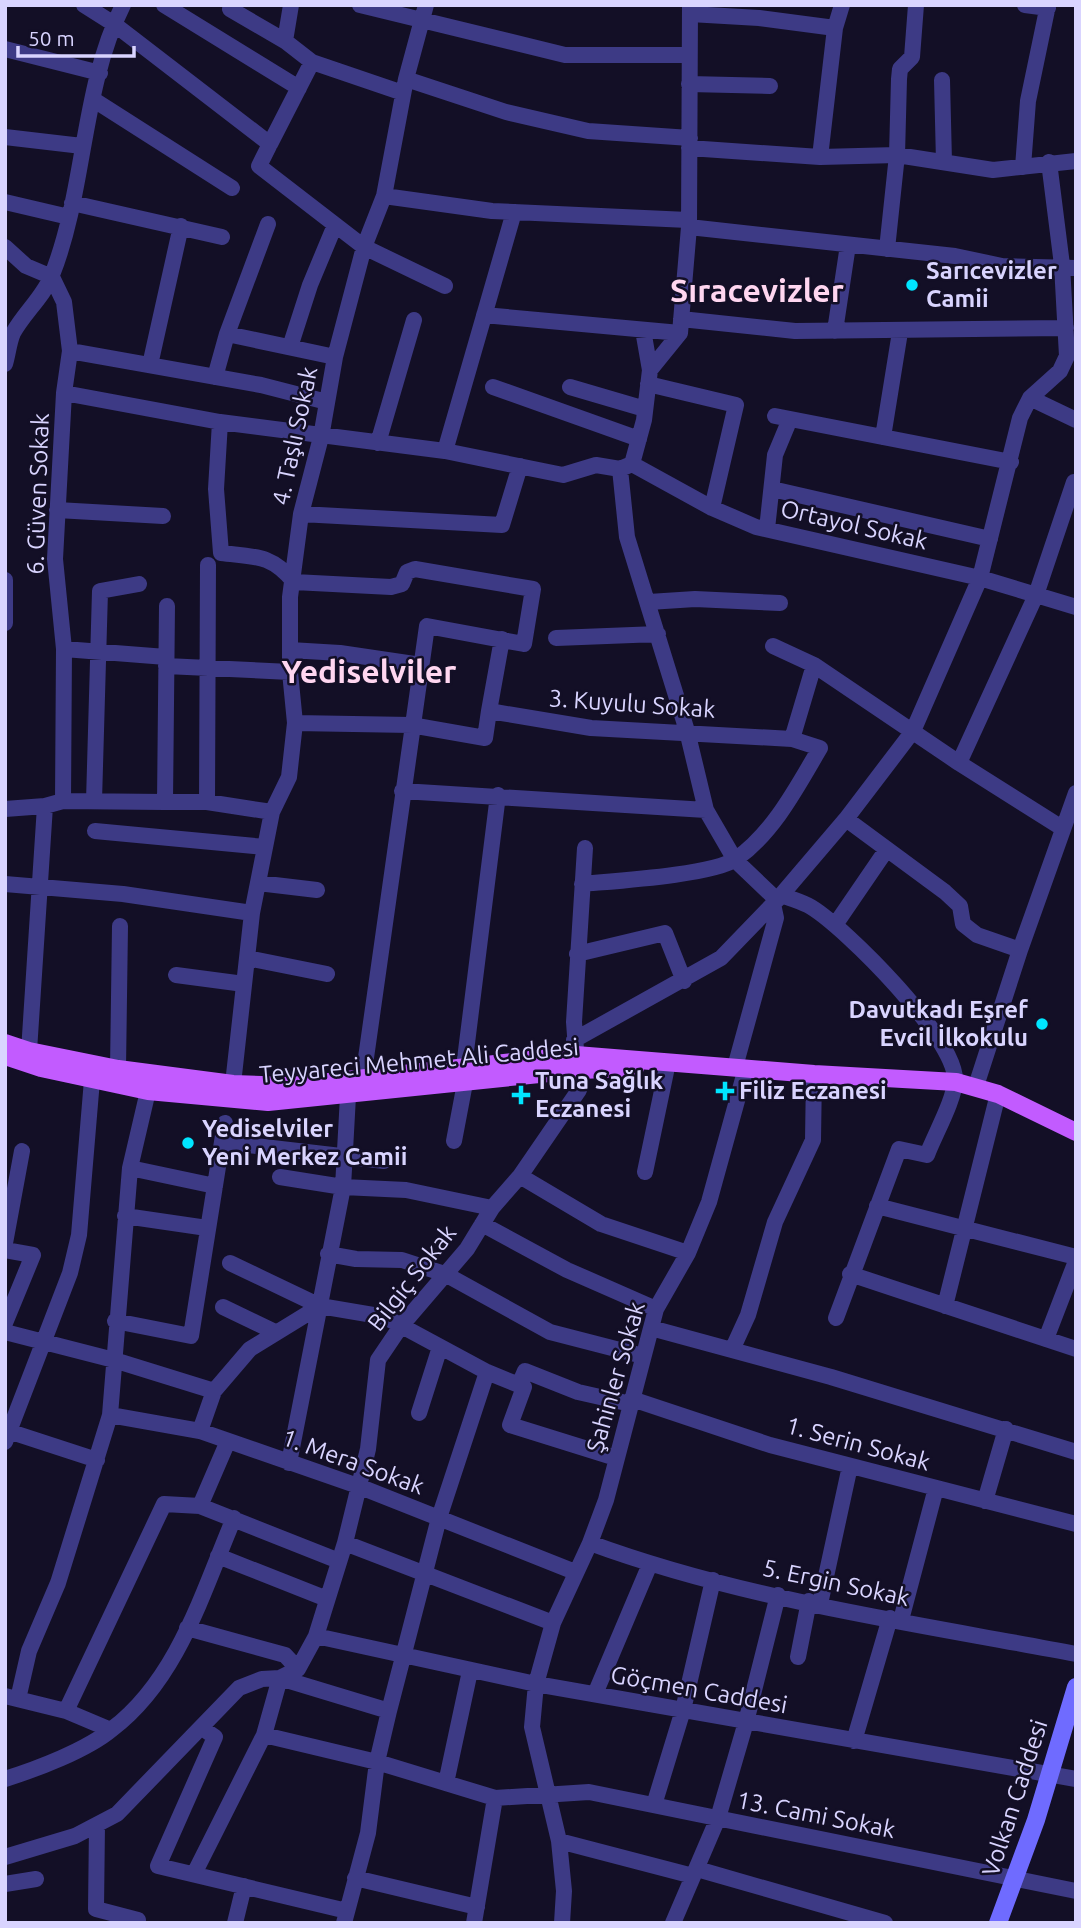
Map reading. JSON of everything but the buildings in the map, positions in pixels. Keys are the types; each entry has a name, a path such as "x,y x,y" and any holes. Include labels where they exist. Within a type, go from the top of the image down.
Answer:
{"main road":[{"name":"Teyyareci Mehmet Ali Caddesi","path":"5,1043 29,1051 118,1069 233,1084 292,1086 363,1079 465,1075"},
{"name":"Teyyareci Mehmet Ali Caddesi","path":"576,1055 667,1067 715,1065"},
{"name":"Teyyareci Mehmet Ali Caddesi","path":"5,1056 92,1080 148,1091 268,1102 348,1096 576,1055 956,1082 998,1094 1076,1132"},
{"name":"Volkan Caddesi","path":"998,1923 1016,1878 1076,1687"}],"street":[{"path":"84,5 114,23 270,144"},
{"path":"5,364 9,333 52,277 71,210 82,146 100,73 114,23 123,5"},
{"path":"164,5 299,88"},
{"path":"285,41 290,5"},
{"path":"360,5 425,12 565,55 689,55"},
{"path":"820,157 835,28 842,5"},
{"path":"887,249 897,155 900,69 912,57 916,5"},
{"path":"1023,167 1028,101 1048,7 1025,5"},
{"path":"217,38 230,7 285,41 312,62 506,113 588,131 820,157 897,155 993,170 1076,161"},
{"path":"649,377 680,326 688,223 690,10 835,28"},
{"name":"4. Taşlı Sokak","path":"233,1084 258,883 272,812 289,777 295,723 290,672 290,597 301,514 321,437 335,357 364,247 384,196 405,86 425,12"},
{"path":"5,50 100,73"},
{"path":"312,62 259,166 364,247 445,286"},
{"path":"942,80 944,162"},
{"path":"689,83 770,86"},
{"path":"94,100 232,188"},
{"path":"5,138 82,146"},
{"path":"576,1055 721,958 777,900 846,819 914,731 981,578 1020,418 1030,398 1060,372 1067,356 1069,267 1049,162"},
{"path":"384,196 514,212 688,223 1036,269 1069,267"},
{"path":"5,202 181,226 222,237"},
{"path":"445,451 514,212"},
{"path":"215,377 227,334 268,223"},
{"path":"290,347 310,285 335,225"},
{"path":"150,366 181,226"},
{"path":"835,331 848,245"},
{"path":"5,247 26,266 52,277"},
{"name":"6. Güven Sokak","path":"52,277 64,302 70,351 64,393 55,559 64,649 63,801"},
{"path":"484,315 643,330 680,326 900,332 968,327 1069,339"},
{"path":"378,443 414,320"},
{"path":"643,330 649,377 639,439 626,466 627,537 687,731 706,810 735,860 777,900 810,906 835,925 898,986 952,1060 956,1082 927,1155 899,1149 850,1274 836,1318"},
{"path":"883,437 900,332"},
{"path":"227,334 335,357"},
{"path":"70,351 261,385 327,402"},
{"path":"649,377 736,405 712,508"},
{"path":"493,387 639,439"},
{"path":"570,387 645,409"},
{"path":"64,393 220,422 445,451 563,475 596,465 626,466"},
{"path":"1030,398 1076,420"},
{"path":"767,529 782,418 1011,462"},
{"path":"220,422 216,489 221,554 265,558 281,566 294,582 391,587 401,584 407,572 415,569 533,590 524,644 427,626 363,1079"},
{"path":"301,514 502,525 520,466"},
{"name":"Ortayol Sokak","path":"626,466 712,508 767,529 981,578 1076,607"},
{"path":"959,763 1036,595 1074,482"},
{"path":"772,489 990,539"},
{"path":"57,510 163,516"},
{"path":"207,802 208,565"},
{"path":"5,580 5,623"},
{"path":"94,801 100,591 139,584"},
{"path":"649,602 695,599 780,603"},
{"path":"165,802 167,606"},
{"path":"556,638 658,634"},
{"path":"295,723 411,725 485,738 502,639"},
{"path":"773,646 814,664 959,763 1068,819"},
{"path":"64,649 209,667 290,672"},
{"path":"290,650 340,653 421,665"},
{"path":"792,739 814,664"},
{"name":"3. Kuyulu Sokak","path":"489,711 591,728 687,731 792,739 820,748 779,816 735,860"},
{"path":"402,791 706,810"},
{"path":"976,1086 1020,950 1076,793"},
{"path":"454,1141 465,1075 498,795"},
{"path":"5,809 45,806 63,801 207,802 272,812"},
{"path":"29,1051 45,806"},
{"path":"846,819 960,906 963,924 977,935 1020,950"},
{"path":"95,831 265,847"},
{"name":"Bilgiç Sokak","path":"299,1669 316,1636 345,1543 369,1449 378,1360 492,1208 520,1176 579,1090 576,1055 577,954 585,848"},
{"path":"835,925 887,849"},
{"path":"582,884 657,877 735,860"},
{"path":"258,883 317,890"},
{"path":"5,884 123,894 253,913"},
{"name":"Şahinler Sokak","path":"562,1923 564,1891 559,1841 532,1727 536,1684 553,1623 590,1543 656,1309 688,1253 709,1202 776,918 777,900"},
{"path":"118,1069 120,926"},
{"path":"577,954 665,933 684,981"},
{"path":"247,958 327,974"},
{"path":"176,975 244,984"},
{"path":"645,1172 667,1067"},
{"path":"732,1350 748,1315 775,1222 813,1140 814,1074"},
{"path":"92,1080 79,1235 70,1273 6,1434 97,1460"},
{"path":"111,1730 65,1711 12,1697 58,1583 110,1415 130,1168 148,1091"},
{"path":"945,1306 998,1094"},
{"path":"289,1462 343,1187 348,1096"},
{"path":"116,1321 191,1336 225,1123"},
{"path":"222,1142 384,1161"},
{"path":"6,1233 22,1151"},
{"path":"130,1168 215,1186"},
{"path":"520,1176 601,1224 688,1253"},
{"path":"280,1177 343,1187 406,1190 492,1208"},
{"path":"877,1206 1076,1259 1046,1339"},
{"path":"125,1216 207,1228"},
{"path":"482,1224 567,1270 656,1309"},
{"path":"5,1250 33,1255 5,1323"},
{"path":"328,1254 356,1259 402,1260 444,1274 550,1332 643,1356"},
{"path":"230,1263 320,1306 385,1317 488,1372 521,1386 510,1425 616,1458"},
{"path":"850,1274 1076,1349"},
{"path":"200,1432 214,1391 250,1349 320,1306"},
{"path":"223,1307 275,1332"},
{"path":"651,1328 1074,1446"},
{"path":"5,1332 114,1360 214,1391"},
{"path":"419,1413 440,1347"},
{"name":"1. Serin Sokak","path":"521,1386 525,1371 578,1392 632,1401 770,1445 1076,1524"},
{"path":"202,1728 215,1737 158,1866 244,1886 345,1917 368,1833 377,1762 389,1711 439,1518 488,1372"},
{"name":"1. Mera Sokak","path":"110,1415 200,1432 228,1441 358,1486 575,1572"},
{"path":"985,1501 1006,1429"},
{"path":"200,1506 228,1441"},
{"path":"798,1657 850,1466"},
{"path":"854,1741 936,1488"},
{"path":"65,1711 164,1504 200,1506 340,1561"},
{"path":"5,1779 111,1730 139,1704 175,1656 234,1518"},
{"path":"345,1543 553,1623"},
{"name":"5. Ergin Sokak","path":"590,1543 650,1564 778,1595 1076,1654"},
{"path":"218,1556 327,1599"},
{"path":"596,1694 650,1564"},
{"path":"654,1805 683,1710 713,1580"},
{"path":"673,1923 718,1818 778,1595"},
{"path":"187,1628 285,1656 299,1669 280,1678 264,1735 194,1874"},
{"name":"Göçmen Caddesi","path":"316,1636 404,1658 536,1684 1076,1779"},
{"path":"446,1783 470,1671"},
{"path":"5,1857 75,1836 117,1814 239,1688 262,1679 280,1678 389,1711"},
{"name":"13. Cami Sokak","path":"264,1735 377,1762 495,1798 589,1792 1076,1891"},
{"path":"355,1878 475,1915 495,1798"},
{"path":"97,1825 96,1909 138,1920"},
{"path":"559,1841 695,1872 885,1923"},
{"path":"5,1884 36,1879"},
{"path":"235,1923 244,1886"}],"place":[{"name":"Sarıcevizler Camii","path":"912,285"},
{"name":"Davutkadı Eşref Evcil İlkokulu","path":"1042,1024"},
{"name":"Filiz Eczanesi","path":"725,1091"},
{"name":"Tuna Sağlık Eczanesi","path":"521,1095"},
{"name":"Yediselviler Yeni Merkez Camii","path":"188,1143"}],"district":[{"name":"Sıracevizler","path":"757,291"},
{"name":"Yediselviler","path":"369,672"}]}
